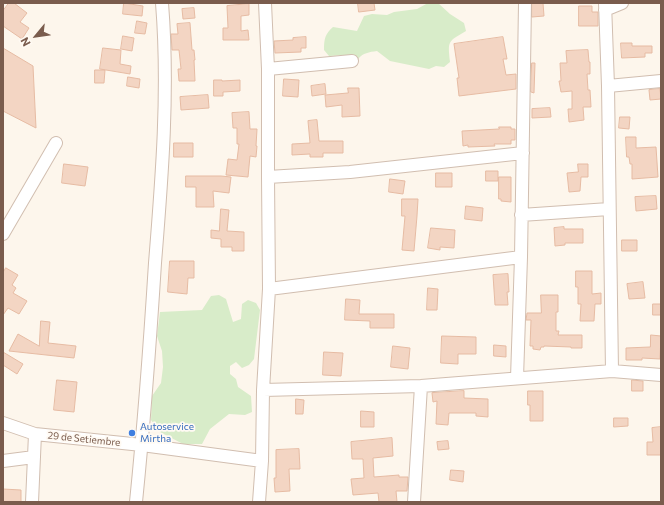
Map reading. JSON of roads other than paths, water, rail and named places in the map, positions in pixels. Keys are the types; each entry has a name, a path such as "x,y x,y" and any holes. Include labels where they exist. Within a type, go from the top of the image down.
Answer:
{"street":[{"path":"136,502 142,445 163,164 164,34 162,3"},
{"path":"259,502 262,461 263,390 269,288 268,69 265,3"},
{"path":"517,378 526,3"},
{"path":"612,371 608,86 605,6 622,3"},
{"path":"268,69 352,61"},
{"path":"608,86 661,81"},
{"path":"3,234 56,143"},
{"path":"268,177 350,172 523,153"},
{"path":"521,214 609,209"},
{"path":"269,288 521,257"},
{"path":"263,390 421,386 612,371 661,375"},
{"path":"414,502 421,386"},
{"name":"29 de Setiembre","path":"3,423 35,434 142,445 262,461"},
{"path":"32,502 35,434"},
{"path":"3,461 34,457"}],"place":[{"name":"Autoservice Mirtha","path":"132,433"}]}
